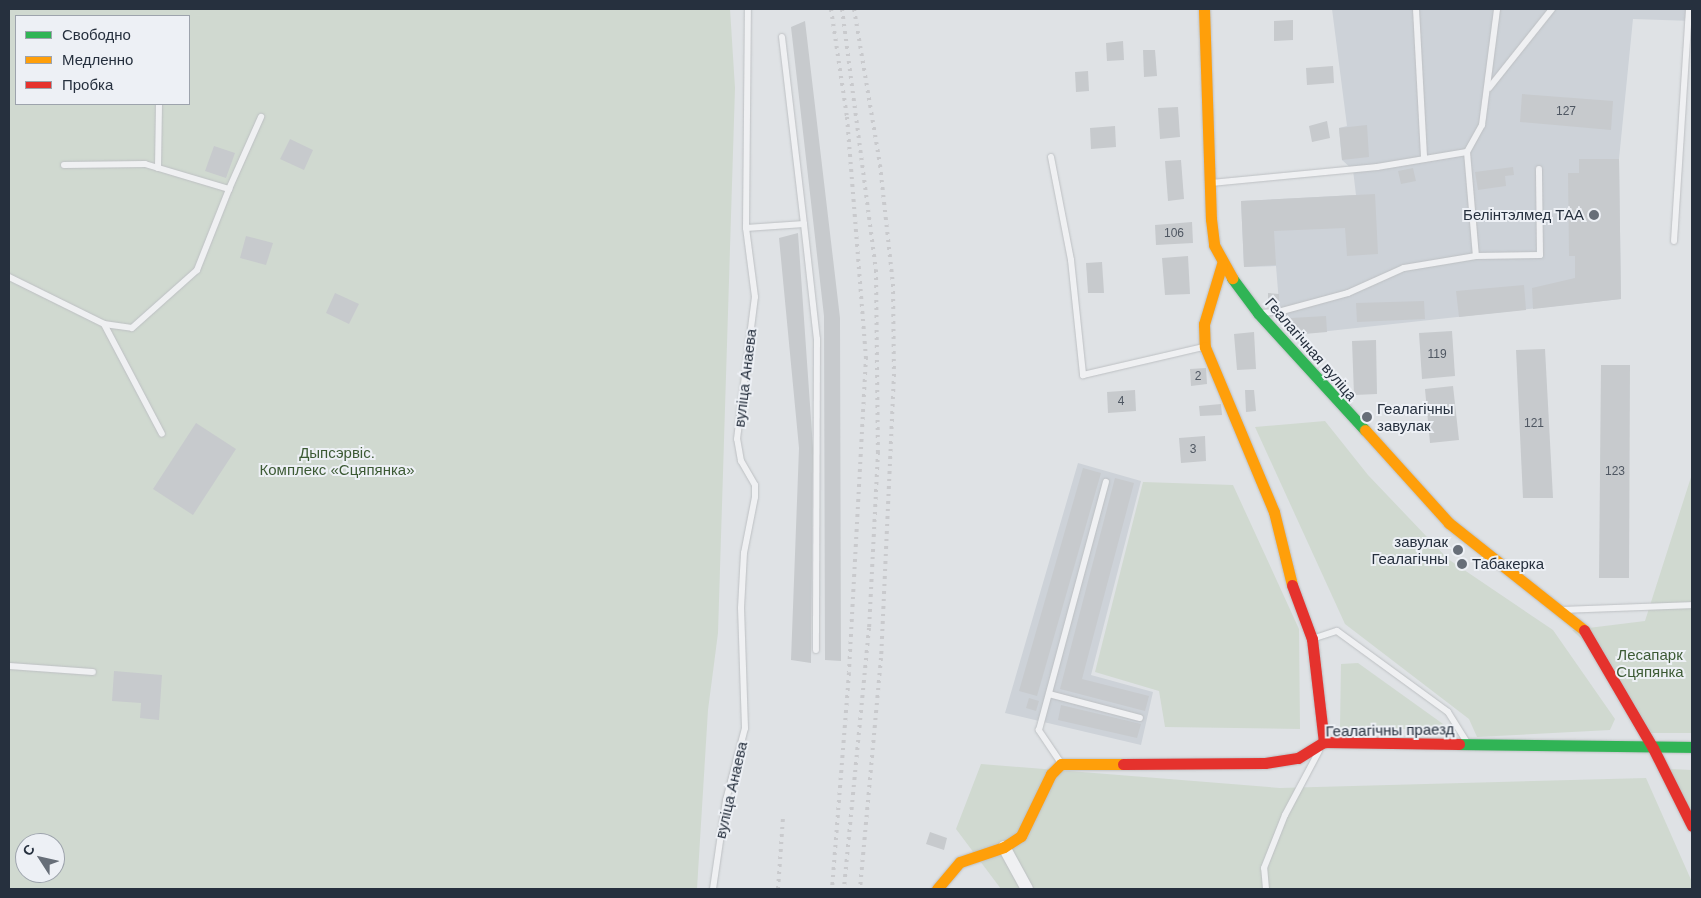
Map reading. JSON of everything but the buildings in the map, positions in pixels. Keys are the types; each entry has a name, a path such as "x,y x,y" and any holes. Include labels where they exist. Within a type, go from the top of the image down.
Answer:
{"street":[{"name":"Геалагічная вуліца","path":"1204,9 1209,183 1214,245 1222,264 1258,313 1449,523 1586,632 1653,748 1692,826"},
{"path":"1222,264 1204,324 1205,346 1274,512 1293,589 1312,639 1324,742"},
{"name":"Геалагічны праезд","path":"1061,764 1266,763 1298,758 1324,742 1653,748 1692,747"},
{"path":"937,889 960,862 1004,847 1021,836 1051,774 1061,764"},
{"path":"1004,847 1027,889"}],"lane":[{"name":"вуліца Анаева","path":"713,889 726,800 745,728 741,608 744,553 755,497 755,485 741,461 737,439 755,296 746,228 748,9"},
{"path":"1416,9 1424,160"},
{"path":"1476,256 1467,152 1482,125 1489,88 1497,9"},
{"path":"1489,88 1552,9"},
{"path":"1674,241 1689,79 1689,9"},
{"path":"782,37 817,339 816,650"},
{"path":"158,168 159,105"},
{"path":"9,277 104,324 132,328 197,270 229,189 261,117"},
{"path":"1209,183 1369,168 1467,152"},
{"path":"1052,157 1071,260 1083,375 1205,346"},
{"path":"64,165 145,164 229,189"},
{"path":"1258,313 1282,311 1348,293 1404,268 1476,256 1540,255 1539,169"},
{"path":"746,228 804,224"},
{"path":"104,324 162,434"},
{"path":"1061,764 1039,730 1106,482"},
{"path":"1558,610 1692,605"},
{"path":"1312,639 1337,630 1448,712 1467,744"},
{"path":"9,666 93,672"},
{"path":"1049,694 1140,718"},
{"path":"1266,889 1264,868 1285,816 1324,742"}],"shaded area":[{"path":"1332,9 1692,9 1692,21 1633,19 1619,159 1621,299 1292,335 1291,319 1284,318 1279,303 1276,266 1244,267 1241,201 1356,195 1353,170 1342,160 1339,128 1347,126"},
{"path":"1078,463 1141,481 1091,675 1153,692 1141,745 1005,713"}],"green space":[{"name":"Дыпсэрвіс. Комплекс «Сцяпянка»","path":"9,9 730,9 735,88 718,633 708,710 697,889 9,889"},
{"path":"1325,421 1368,475 1448,559 1553,630 1615,719 1610,730 1477,737 1469,719 1345,624 1255,427"},
{"name":"Лесапарк Сцяпянка","path":"1692,474 1692,733 1642,733 1594,651 1572,630 1645,621"},
{"path":"1143,482 1233,485 1299,629 1300,729 1165,727 1159,691 1095,672"},
{"path":"1358,663 1450,729 1340,729 1341,664"},
{"path":"981,764 1280,788 1646,778 1692,882 1692,889 1001,889 956,829"},
{"path":"1670,769 1692,770 1692,815"}],"railway":[{"path":"831,9 847,117 866,357 849,673 832,889"},
{"path":"842,9 876,270 878,452 869,628 844,889"},
{"path":"854,9 880,165 893,284 894,374 881,658 860,889"},
{"path":"778,889 783,818"}],"traffic: fast":[{"path":"1232,278 1258,313 1365,430"},
{"path":"1459,744 1692,747"}],"traffic: slow":[{"path":"1204,9 1211,219 1214,245 1232,278"},
{"path":"1222,264 1204,324 1205,347 1274,512 1292,585"},
{"path":"1365,430 1449,523 1584,630"},
{"path":"937,889 960,862 1004,847 1021,836 1051,774 1061,764 1123,764"}],"traffic: jam":[{"path":"1292,585 1312,639 1324,742"},
{"path":"1584,630 1653,748 1692,826"},
{"path":"1123,764 1265,763 1298,758 1324,742 1459,744"}],"place":[{"name":"Белінтэлмед ТАА","path":"1594,215"},
{"name":"Геалагічны завулак","path":"1367,417"},
{"name":"завулак Геалагічны","path":"1458,550"},
{"name":"Табакерка","path":"1462,564"}]}
